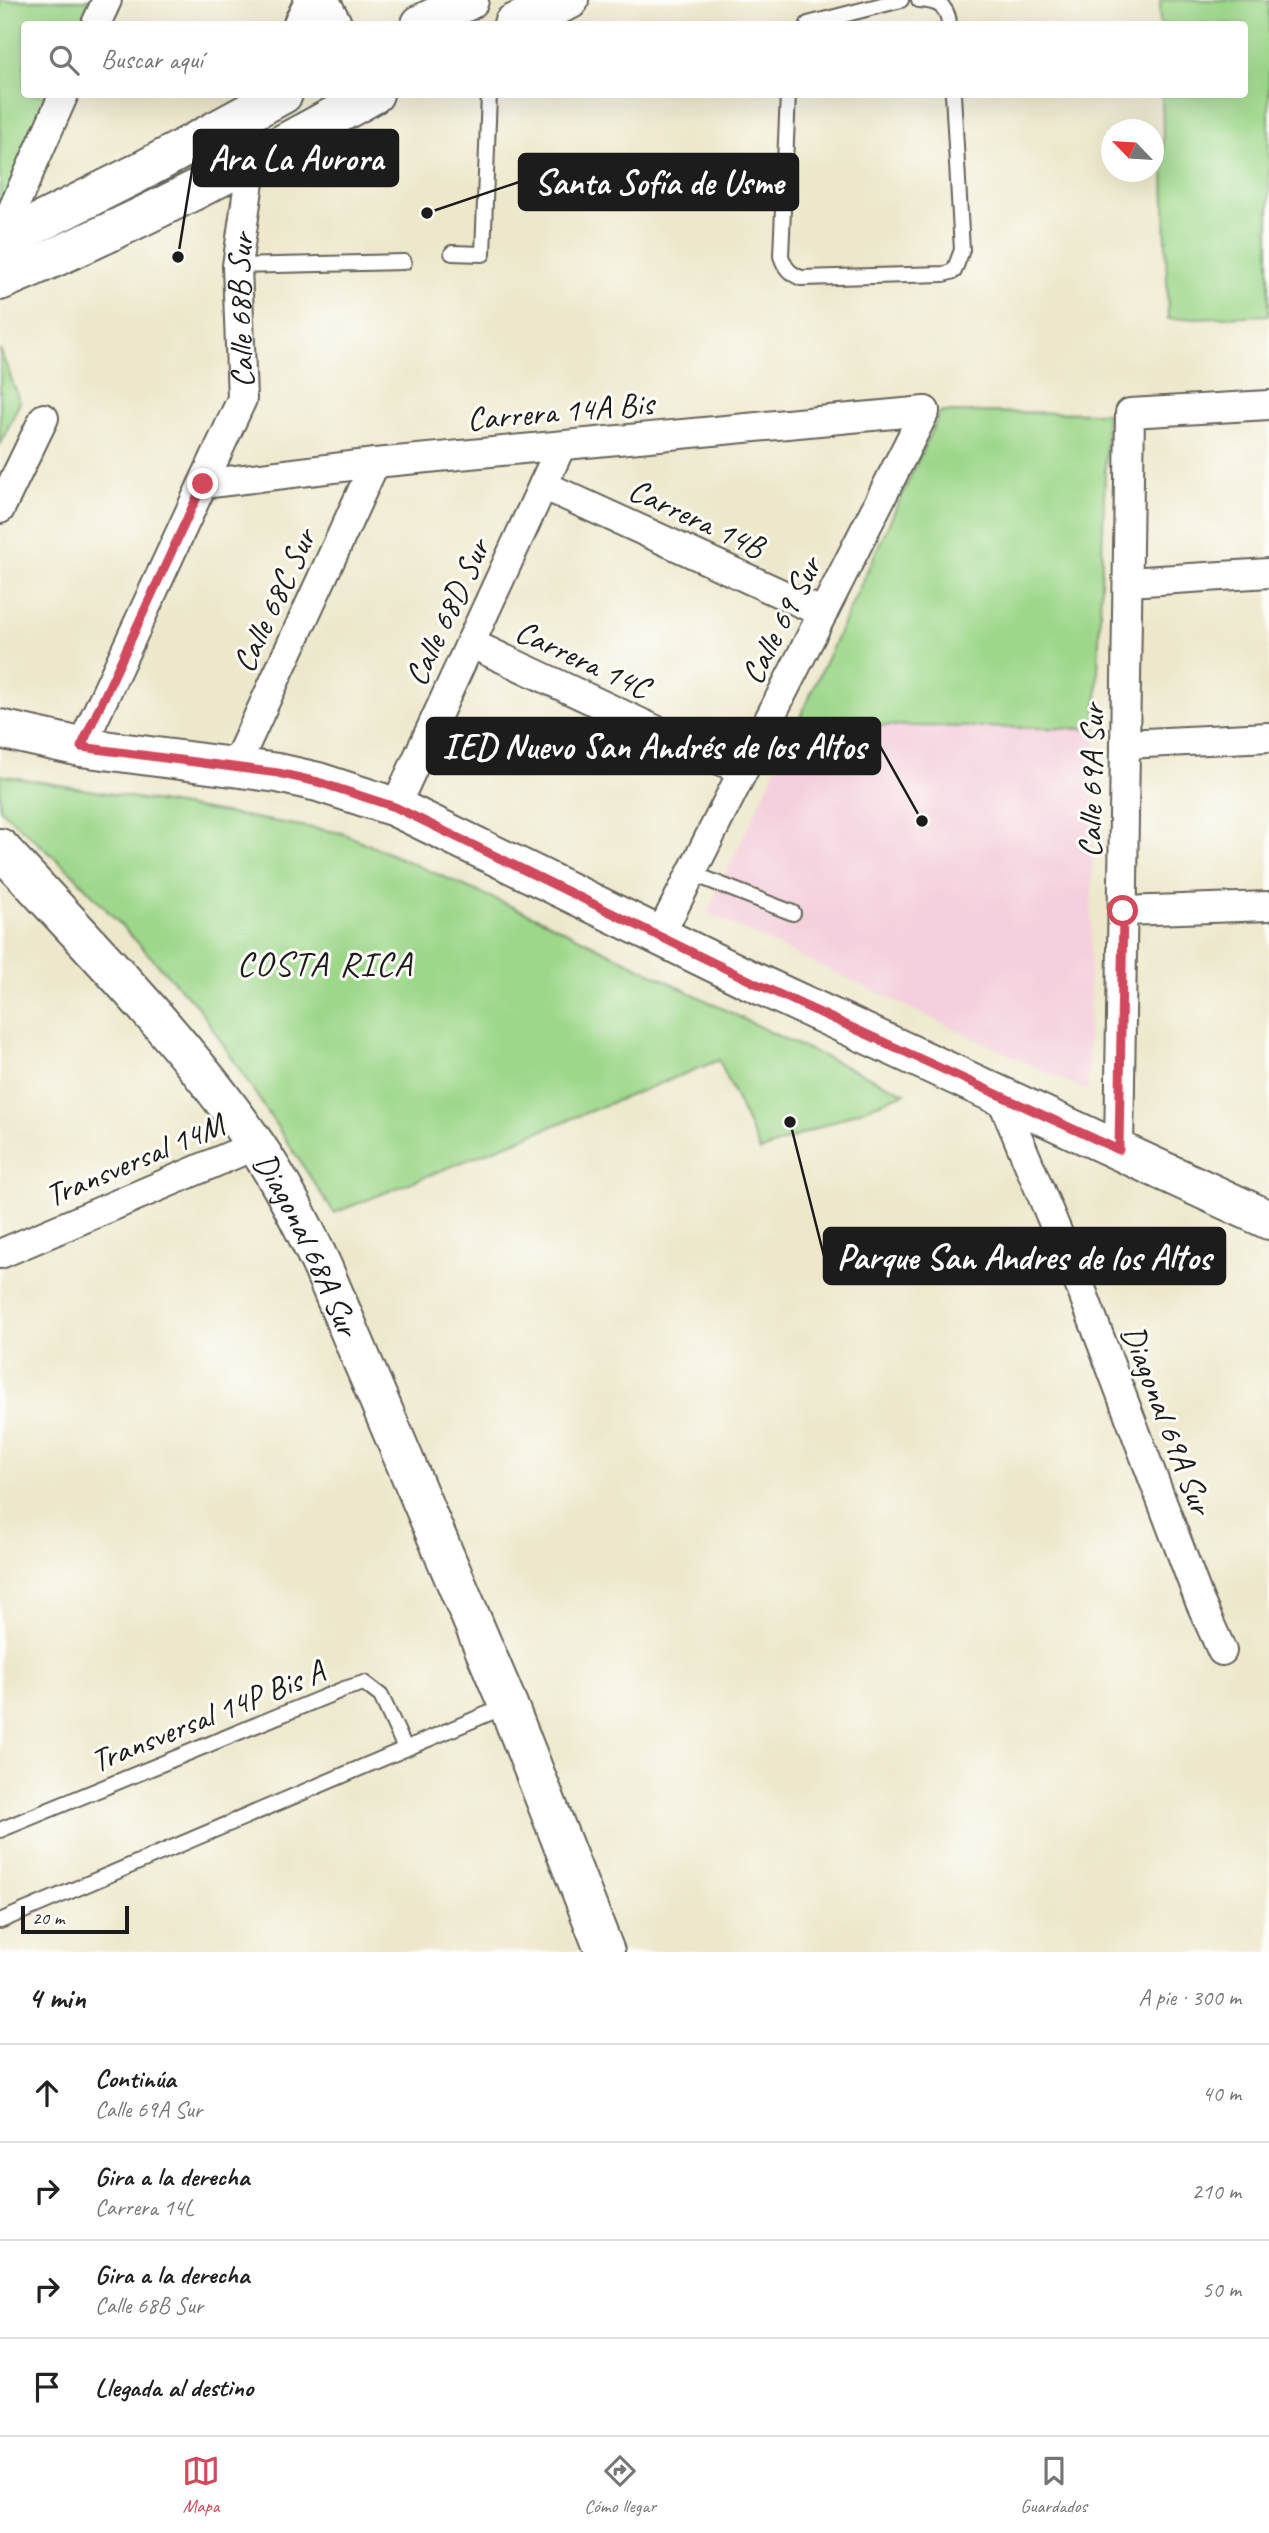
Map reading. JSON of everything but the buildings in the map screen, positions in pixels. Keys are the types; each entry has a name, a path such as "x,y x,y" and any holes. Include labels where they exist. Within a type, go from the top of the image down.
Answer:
{"street":[{"path":"97,21 107,0"},
{"path":"305,21 317,0 330,21"},
{"path":"427,21 469,0"},
{"path":"520,21 569,0"},
{"path":"0,240 62,98"},
{"path":"0,240 136,174 273,98"},
{"name":"Calle 68B Sur","path":"81,747 242,398 237,266 252,161 273,98"},
{"path":"0,281 96,239 252,161 367,98"},
{"name":"Calle 69A Sur","path":"1119,1150 1130,413 1269,405"},
{"name":"Carrera 14A Bis","path":"203,484 375,463 925,411"},
{"name":"Calle 69 Sur","path":"660,935 925,411"},
{"path":"0,509 44,418"},
{"name":"Calle 68D Sur","path":"395,807 561,446"},
{"name":"Calle 68C Sur","path":"235,766 375,463"},
{"name":"Carrera 14B","path":"543,485 823,613"},
{"path":"1128,582 1269,573"},
{"name":"Carrera 14C","path":"470,643 743,771"},
{"path":"0,729 81,747 235,766 318,782 395,807 755,983 1269,1220"},
{"path":"1125,744 1269,737"},
{"name":"Diagonal 68A Sur","path":"0,848 169,1033 256,1145 302,1226 322,1266 508,1706 605,1952"},
{"path":"1123,911 1269,906"},
{"name":"Diagonal 69A Sur","path":"1000,1095 1082,1291 1200,1602 1222,1651"},
{"name":"Transversal 14M","path":"0,1254 256,1145"}],"lane":[{"path":"820,21 901,0"},
{"path":"919,0 935,1 942,5 949,15 949,21"},
{"path":"452,253 483,254 489,98"},
{"path":"788,98 781,256 784,266 791,274 801,278 944,274 954,271 962,250 953,98"},
{"path":"237,266 404,261"},
{"path":"691,873 793,913"},
{"name":"Transversal 14P Bis A","path":"0,1830 364,1683 381,1696 405,1748"},
{"path":"0,1921 508,1706"}],"shaded area":[{"path":"797,724 1096,729 1087,1091 707,913"}],"green space":[{"path":"0,0 107,0 97,21 21,21 21,98 62,98 0,204"},
{"path":"1160,0 1269,0 1269,315 1168,319 1162,98 1248,98 1248,21 1160,21"},
{"path":"0,349 20,402 0,445"},
{"path":"940,412 1107,413 1096,729 797,724"},
{"path":"0,775 342,833 541,919 780,1037 905,1093 760,1151 719,1060 334,1213 199,1008 73,874 0,809"}],"place":[{"name":"Santa Sofía de Usme","path":"427,213"},
{"name":"Ara La Aurora","path":"178,257"},
{"name":"IED Nuevo San Andrés de los Altos","path":"922,821"},
{"name":"Parque San Andres de los Altos","path":"790,1122"}],"district":[{"name":"COSTA RICA","path":"325,963"}],"route":[{"path":"203,484 81,747 278,773 318,782 395,807 755,983 1119,1150 1123,911"}]}
